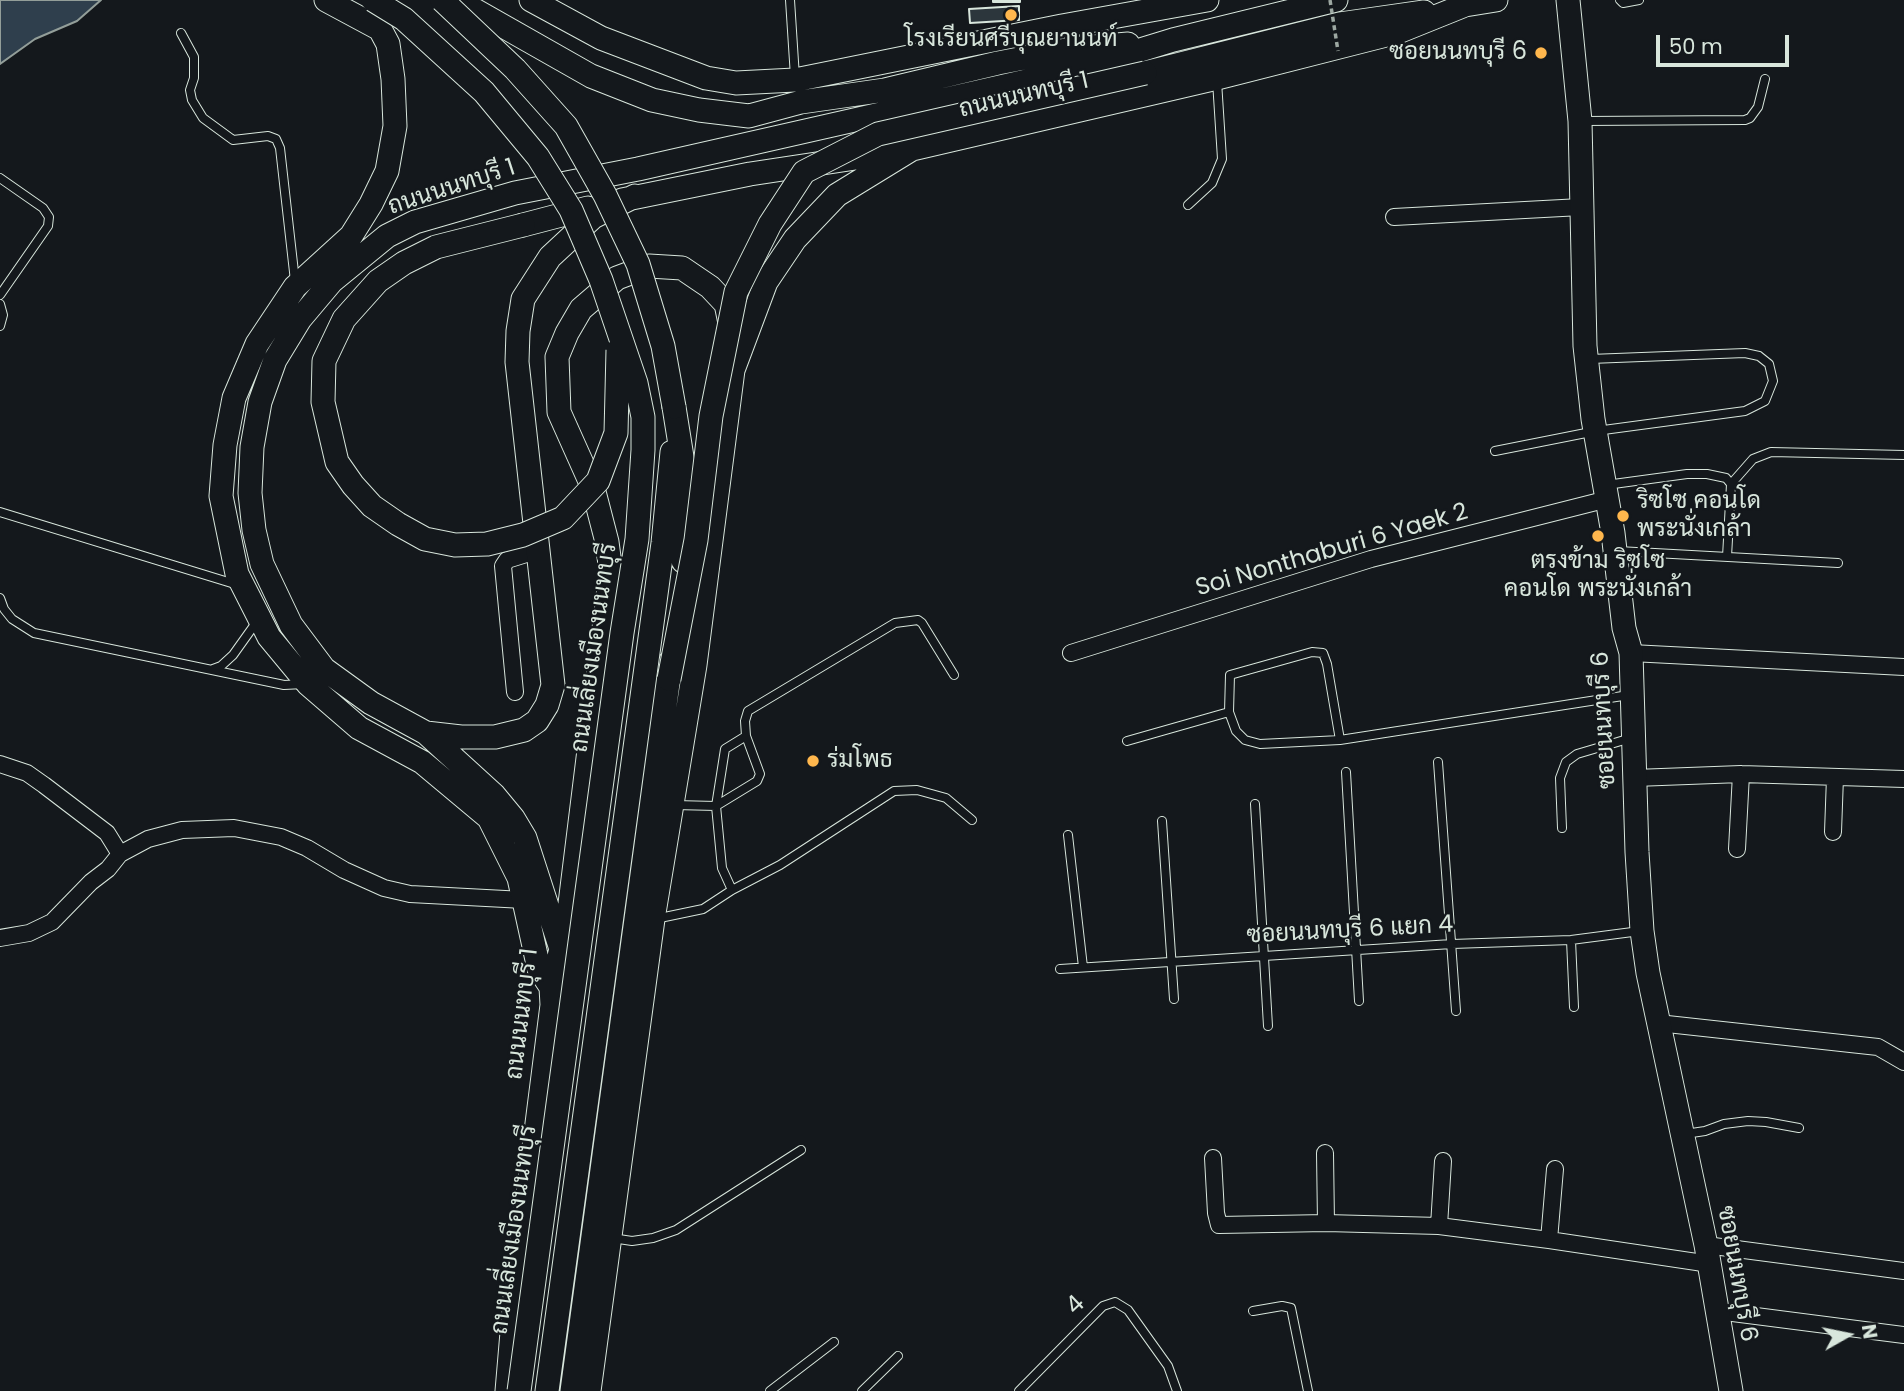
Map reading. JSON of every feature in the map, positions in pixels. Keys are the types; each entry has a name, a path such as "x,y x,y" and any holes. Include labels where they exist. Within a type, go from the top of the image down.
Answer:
{"main road":[{"path":"326,0 380,29 388,44 394,79 395,126 387,171 371,204 351,236 295,288 257,344 234,398 225,445 222,496 237,575 269,636 308,684 359,728 422,762 489,818 519,878 539,969 551,987"},
{"name":"ถนนเลี่ยงเมืองนนทบุรี","path":"373,0 404,19 484,92 538,157 571,210 617,323 636,383 643,417 637,538 519,1391"},
{"path":"442,0 516,69 566,126 605,195 638,264 663,346 686,482 685,543 669,680 572,1391"},
{"path":"457,0 591,76 652,100 699,110 749,116 801,102 885,90 1071,49 1173,40"},
{"path":"531,0 601,38 706,78 736,83 795,80 1112,12 1207,0"},
{"name":"ถนนนนทบุรี 1","path":"507,1391 515,1297 552,1005 551,987 561,949 525,838 494,795 426,733 370,703 324,669 290,625 262,564 254,530 250,493 252,447 260,402 275,360 300,319 331,281 387,236 415,222 502,197 1075,70 1173,40 1336,0"},
{"name":"ถนนนนทบุรี 1","path":"589,1391 653,919 695,665 733,370 766,282 794,239 837,195 912,149 1217,78 1398,32 1465,5 1496,0"},
{"name":"ซอยนนทบุรี 6","path":"1568,0 1580,121 1584,346 1607,492 1624,628 1632,653 1642,931 1658,1023 1708,1255 1731,1391"},
{"path":"669,680 696,540 711,416 736,292 770,224 804,172 878,134 1145,73 1340,24 1465,5"},
{"path":"617,323 619,394 616,433 598,481 563,518 523,535 487,544 455,544 425,538 372,506 337,462 323,402 324,362 344,319 378,281 404,263 436,247 635,196 750,174 912,149"},
{"path":"426,733 495,737 524,730 537,721 547,705 552,685 517,362 523,299 550,257 567,241 593,218 635,196"},
{"path":"561,949 566,936 611,572 607,542 593,488 559,412 558,357 567,333 581,309 617,278 649,266 682,268 710,287 726,304 732,333 733,370"},
{"path":"547,1391 663,543 674,407"}],"street":[{"path":"1394,217 1581,207"},
{"name":"Soi Nonthaburi 6 Yaek 2","path":"1071,653 1371,559 1607,492"},
{"path":"515,692 503,566 507,559 539,550"},
{"path":"1632,653 1904,667"},
{"path":"0,764 27,773 44,785 107,833 120,854"},
{"path":"1737,849 1741,774"},
{"path":"1635,778 1741,774 1904,779"},
{"path":"1833,832 1835,777"},
{"path":"0,938 29,933 52,922 120,854 149,839 182,830 234,828 281,837 384,888 411,894 524,900"},
{"path":"1658,1023 1878,1047 1904,1062"},
{"path":"1325,1153 1326,1223"},
{"path":"1213,1158 1219,1225 1326,1223 1439,1226 1549,1240 1904,1271"},
{"path":"1439,1226 1443,1161"},
{"path":"1549,1240 1555,1170"},
{"path":"1717,1311 1904,1335"}],"lane":[{"path":"790,0 795,80"},
{"path":"1620,0 1623,3 1639,0"},
{"path":"181,33 194,57 194,78 190,90 192,100 202,118 233,140 268,136 276,139 280,148 295,288"},
{"path":"1188,205 1212,183 1222,159 1217,78"},
{"path":"1580,121 1745,120 1754,114 1758,107 1765,79"},
{"path":"0,178 43,208 49,216 48,226 0,295"},
{"path":"0,304 3,315 0,326"},
{"path":"1495,451 1596,431 1745,411 1765,401 1773,381 1769,364 1759,356 1745,353 1587,359"},
{"path":"1727,557 1731,484 1753,459 1771,452 1904,454"},
{"path":"1607,492 1687,474 1726,478 1731,484"},
{"path":"0,512 243,586"},
{"path":"1615,551 1839,563"},
{"path":"0,598 2,610 34,633 284,685 308,684"},
{"path":"210,670 221,666 233,655 260,618"},
{"path":"673,805 716,806 757,781 760,774 746,736 745,721 748,711 895,623 918,620 922,622 954,675"},
{"path":"1340,740 1327,664 1321,652 1312,652 1230,675 1229,712 1236,732 1245,740 1260,744 1340,740 1632,694"},
{"path":"1127,741 1229,712"},
{"path":"732,890 722,868 716,806 724,749 746,736"},
{"path":"1562,828 1560,778 1566,762 1577,754 1633,737"},
{"path":"1438,762 1456,1011"},
{"path":"1346,772 1359,1001"},
{"path":"653,919 703,909 732,890 780,865 894,791 917,790 946,798 972,820"},
{"path":"1255,804 1268,1026"},
{"path":"1162,821 1174,999"},
{"path":"1068,835 1083,967"},
{"name":"ซอยนนทบุรี 6 แยก 4","path":"1060,969 1452,944 1571,940 1642,931"},
{"path":"1571,940 1574,1007"},
{"path":"1682,1135 1748,1121 1799,1128"},
{"path":"609,1238 632,1241 653,1238 676,1230 801,1150"},
{"name":"4","path":"1018,1391 1103,1306 1115,1302 1128,1310 1168,1366 1177,1391"},
{"path":"1253,1311 1282,1306 1291,1308 1308,1391"},
{"path":"770,1391 834,1342"},
{"path":"862,1391 898,1356"}],"path":[{"path":"1330,0 1338,51"}],"water":[{"path":"0,0 101,0 77,21 35,39 0,64"}],"building":[{"path":"1020,0 1020,2 993,2"},
{"path":"1019,6 1019,20 970,23 969,9"}],"place":[{"name":"โรงเรียนศรีบุณยานนท์","path":"1011,15"},
{"name":"ซอยนนทบุรี 6","path":"1541,53"},
{"name":"ริซโซ คอนโด พระนั่งเกล้า","path":"1623,516"},
{"name":"ตรงข้าม ริซโซ คอนโด พระนั่งเกล้า","path":"1598,536"},
{"name":"ร่มโพธ","path":"813,761"}]}
